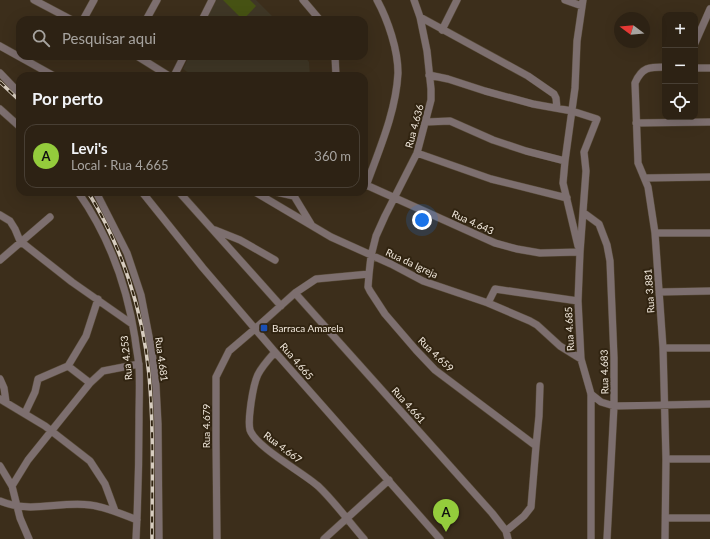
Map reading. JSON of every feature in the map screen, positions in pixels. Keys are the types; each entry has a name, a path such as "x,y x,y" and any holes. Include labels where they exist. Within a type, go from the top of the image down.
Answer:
{"street":[{"path":"34,0 64,16"},
{"path":"86,16 94,0"},
{"path":"148,16 157,0"},
{"path":"204,16 212,0"},
{"path":"303,0 317,16"},
{"path":"368,177 392,109 398,72 391,33 383,11 377,0"},
{"name":"Rua 4.636","path":"369,274 371,256 376,236 417,153 431,100 427,52 420,17 414,0"},
{"path":"442,30 457,0"},
{"path":"566,0 582,3 577,41 575,88 563,183 580,252"},
{"path":"698,38 707,24 710,9"},
{"path":"420,17 528,76 554,94 557,108"},
{"path":"0,46 16,55"},
{"path":"25,60 47,72"},
{"path":"144,60 163,72"},
{"path":"176,72 182,60"},
{"path":"335,60 336,72"},
{"name":"Rua 3.881","path":"662,67 648,68 643,70 635,83 638,163 648,187 655,233 663,348 666,459 665,539"},
{"path":"698,68 710,68"},
{"path":"0,73 16,90"},
{"path":"429,75 448,79 533,104 572,110"},
{"path":"0,109 16,123"},
{"name":"Rua 4.685","path":"572,110 597,119 584,152 586,167 578,301 581,359 591,394 591,539"},
{"path":"426,122 450,121 492,140 565,161"},
{"path":"636,123 710,122"},
{"path":"417,153 491,179 567,198"},
{"path":"645,178 710,177"},
{"name":"Rua 4.643","path":"368,186 495,243 540,253 580,252"},
{"path":"81,196 92,214 114,258 132,324"},
{"name":"Rua 4.681","path":"98,196 127,254 141,295 152,352 158,424 158,539"},
{"name":"Rua 4.665","path":"145,196 203,268 275,352 440,539"},
{"path":"183,196 281,306"},
{"name":"Rua da Igreja","path":"262,196 331,237 391,264 429,284 488,303 537,324 560,346 581,359"},
{"path":"295,196 312,225"},
{"name":"Rua 4.683","path":"584,213 599,224 607,245 610,262 614,358 614,406 607,539"},
{"name":"Rua 4.253","path":"0,216 6,217 10,221 20,241 72,282 132,324 139,364 139,471 136,539"},
{"path":"0,260 20,241 50,217"},
{"path":"212,229 240,240 275,260"},
{"path":"655,233 710,233"},
{"path":"256,328 295,293 316,279 369,274"},
{"name":"Rua 4.659","path":"369,274 368,287 385,314 435,370 536,446"},
{"path":"488,303 496,289 578,301"},
{"path":"659,292 710,291"},
{"name":"Rua 4.661","path":"295,293 492,513 506,531"},
{"path":"25,413 35,392 38,379 68,366 86,336 98,299"},
{"name":"Rua 4.679","path":"217,539 216,377 229,351 256,328"},
{"path":"663,348 710,348"},
{"name":"Rua 4.667","path":"275,352 260,369 255,380 249,419 252,433 257,442 306,476 319,487 364,539"},
{"path":"12,486 22,468 90,383 103,371 139,364"},
{"path":"68,366 90,383"},
{"path":"0,379 4,388 3,400 25,413 90,460 105,484 115,511"},
{"path":"508,539 506,531 524,516 531,507 539,416 540,386"},
{"path":"591,394 602,402 614,406 710,404"},
{"path":"666,459 710,459"},
{"path":"0,466 12,486 24,530 29,539"},
{"path":"324,539 389,480"},
{"path":"0,500 17,507 90,505 115,511 137,520"},
{"path":"666,518 710,518"}],"shaded area":[{"path":"215,0 256,0 272,16 208,16"},
{"path":"187,60 307,60 309,62 310,72 187,72 183,69"}],"green space":[{"path":"223,0 250,0 256,6 247,16 239,16"}],"railway":[{"path":"0,82 16,97"},
{"path":"90,196 121,257 142,327 149,375 152,416 152,539"}],"place":[{"name":"Barraca Amarela","path":"264,328"},
{"name":"Levi's","path":"446,532"}]}
